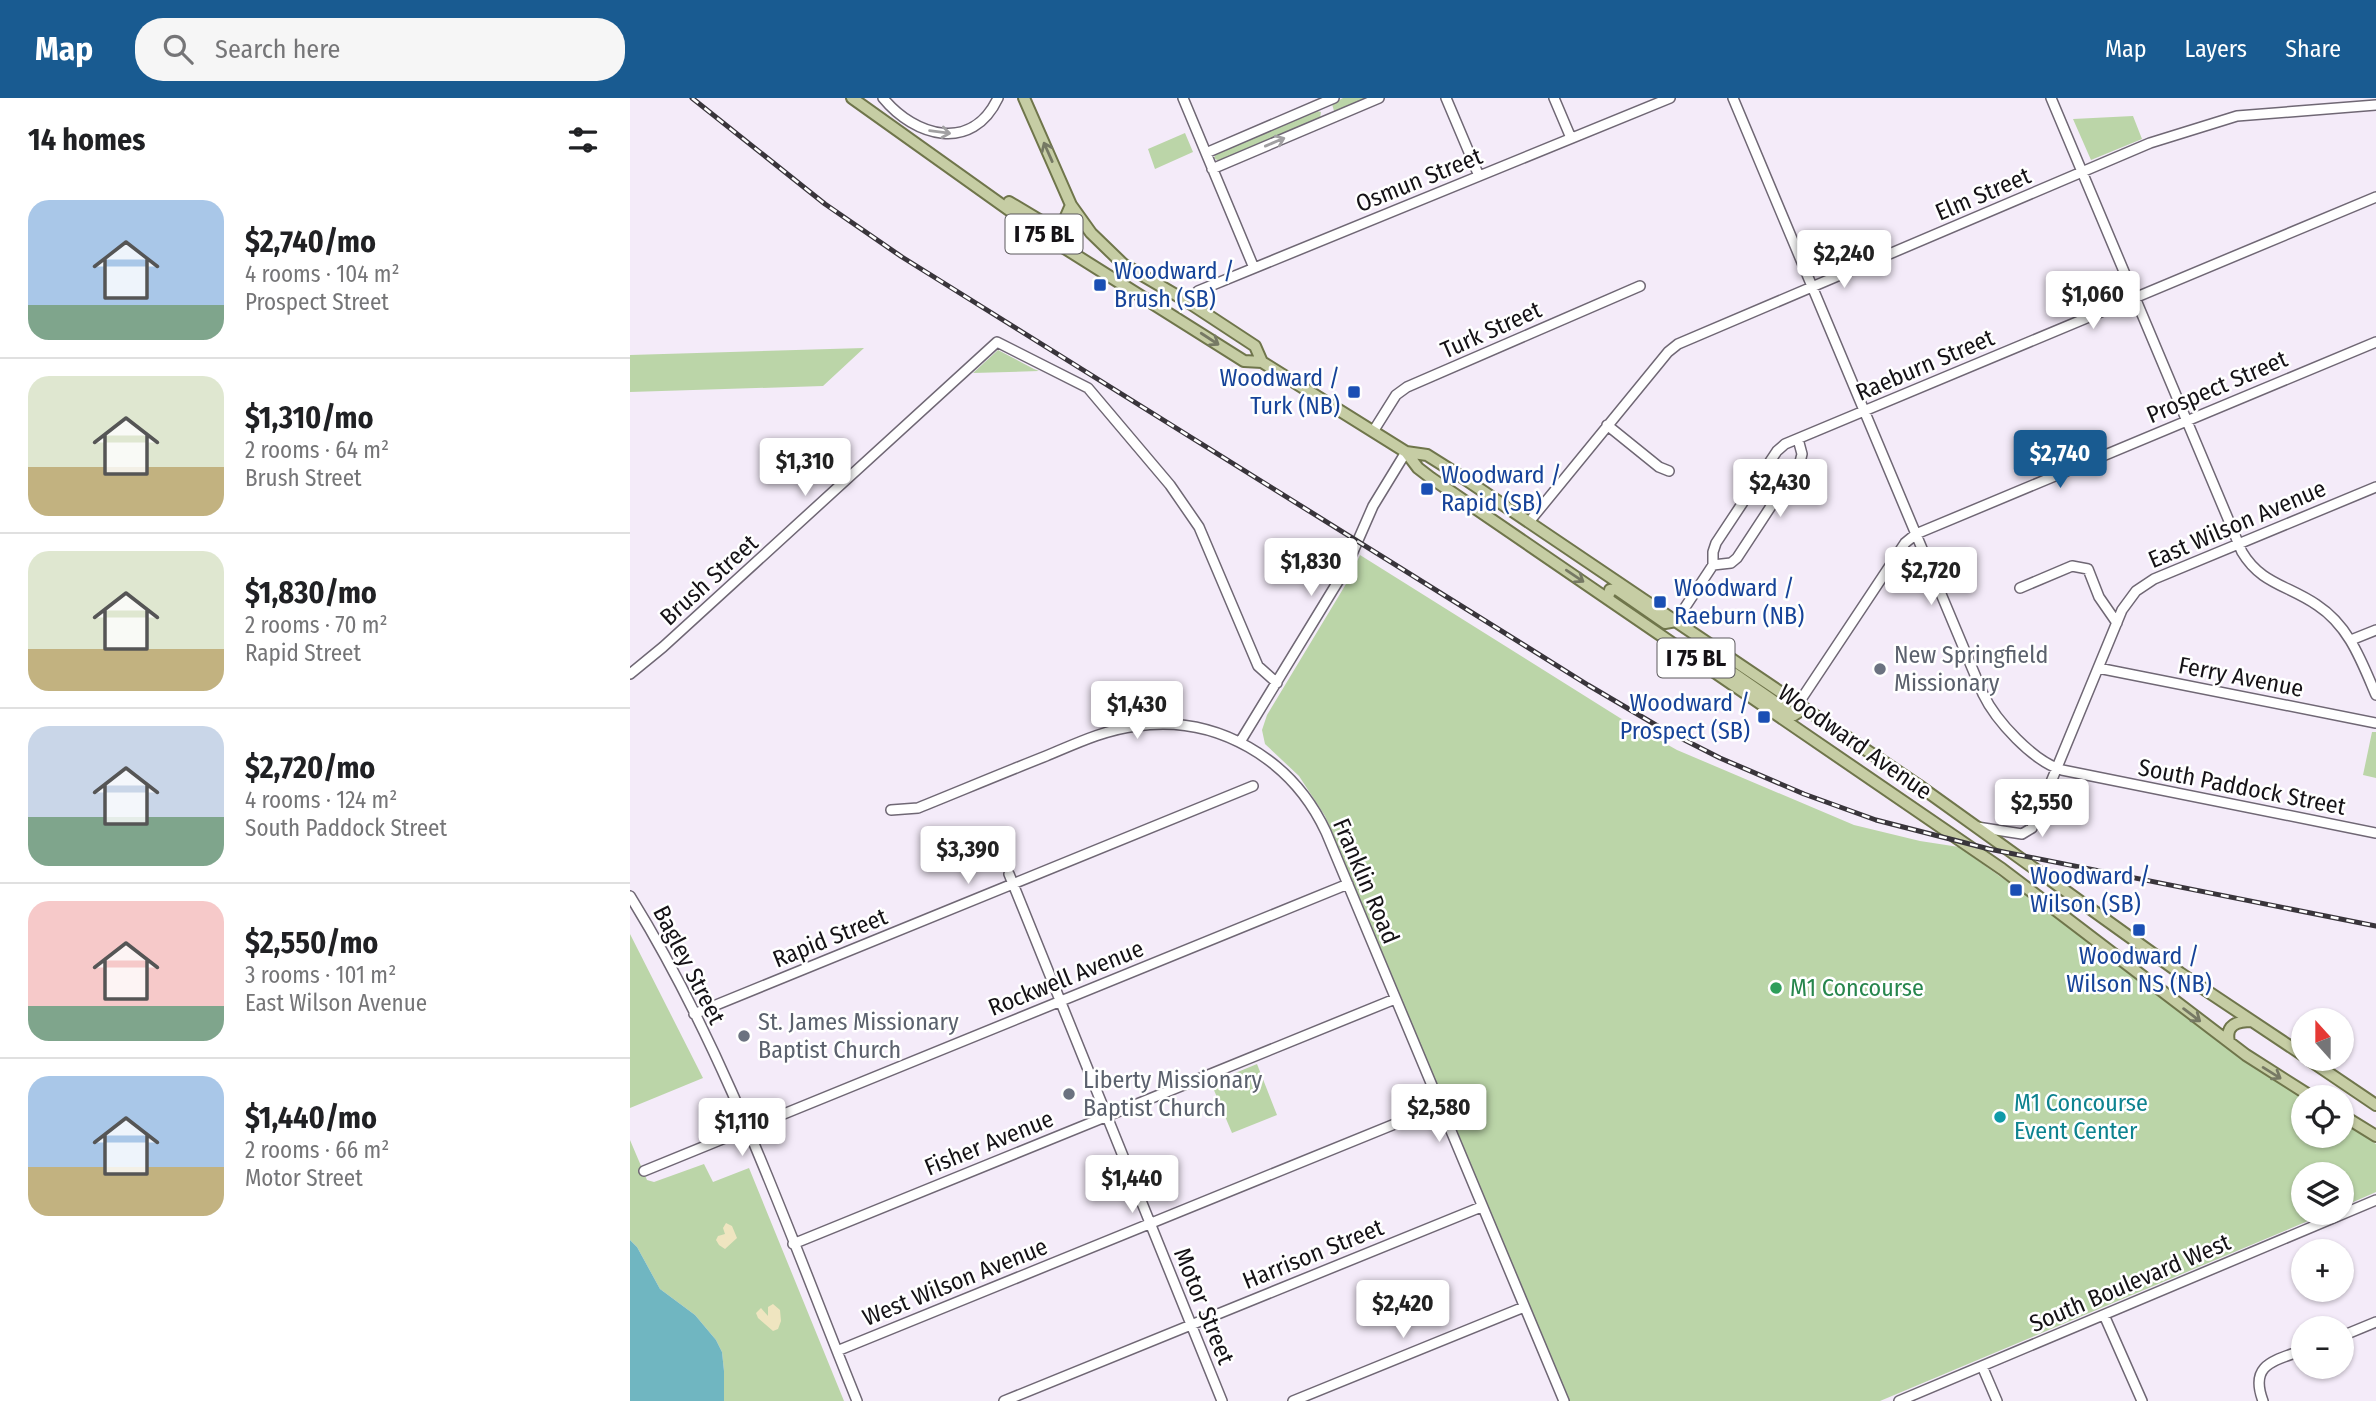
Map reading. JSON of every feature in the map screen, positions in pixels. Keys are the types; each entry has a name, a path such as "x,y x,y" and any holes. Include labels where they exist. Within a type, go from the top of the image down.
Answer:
{"main road":[{"name":"Woodward Avenue","path":"852,98 1047,237 1244,361 1262,362 1374,430 1406,452 1418,468 2002,869 2229,1042 2292,1085"},
{"name":"Woodward Avenue","path":"1024,98 1071,205 1091,233 1113,256 1255,346 1262,362"},
{"path":"975,186 1001,197 1046,224 1055,226 1060,224 1071,205"},
{"name":"Woodward Avenue","path":"1406,452 1427,455 1529,522 1977,827 2180,974 2291,1047"},
{"path":"1608,598 1609,592 1616,589 1665,623 1676,621"},
{"path":"1698,660 1716,662 1794,715 1800,711 1798,704"},
{"path":"2229,1042 2227,1034 2231,1026 2240,1021 2252,1021"},
{"path":"2327,1071 2375,1102"},
{"path":"2354,1122 2376,1136"}],"street":[{"path":"883,98 918,126 931,132 946,134 959,133 979,123 990,112 998,98"},
{"path":"1183,98 1254,268"},
{"path":"1206,153 1323,100 1334,98"},
{"path":"1212,169 1378,98"},
{"path":"1446,98 1479,176"},
{"path":"1554,98 1571,138"},
{"name":"Osmun Street","path":"1188,302 1198,291 1670,98"},
{"name":"South Paddock Street","path":"1733,98 1992,710 2004,725 2035,754 2056,769 2376,833"},
{"path":"2051,98 2238,544 2248,561 2262,576 2318,606 2337,621 2351,640 2376,695"},
{"path":"1323,100 1330,118"},
{"name":"Elm Street","path":"1529,522 1674,346 2142,146 2232,117 2376,105"},
{"name":"Raeburn Street","path":"1676,621 1713,565 1715,546 1777,451 1785,444 2376,197"},
{"name":"Turk Street","path":"1374,430 1396,395 1407,387 1640,286"},
{"name":"Brush Street","path":"630,674 663,648 997,342 1088,388 1170,485 1194,517 1256,662 1261,670 1277,682"},
{"name":"Prospect Street","path":"1798,704 1905,543 1916,534 2376,342"},
{"path":"1607,425 1658,467 1669,471"},
{"name":"Raeburn Street","path":"1713,565 1731,563 1737,558 1800,462 1802,454 1798,439"},
{"path":"1240,742 1345,570 1373,506 1406,452"},
{"name":"East Wilson Avenue","path":"1977,827 2022,834 2032,828 2117,623 2128,600 2144,585 2376,487"},
{"path":"2020,589 2072,566 2088,569 2099,597 2117,623"},
{"path":"2351,640 2376,630"},
{"name":"Ferry Avenue","path":"2098,668 2376,723"},
{"name":"Franklin Road","path":"891,810 918,808 1094,736 1151,724 1208,730 1240,742 1276,765 1305,796 1322,825 1564,1401"},
{"name":"Rapid Street","path":"694,1014 1253,786"},
{"name":"Motor Street","path":"1009,874 1222,1401"},
{"name":"Rockwell Avenue","path":"644,1171 1348,884"},
{"name":"Bagley Street","path":"631,898 694,1014 746,1128 857,1401"},
{"name":"Fisher Avenue","path":"793,1244 1395,999"},
{"name":"West Wilson Avenue","path":"837,1352 1439,1106"},
{"name":"South Boulevard West","path":"1899,1401 2376,1200"},
{"name":"Harrison Street","path":"1004,1401 1482,1207"},
{"path":"1293,1401 1524,1307"},
{"path":"2104,1315 2142,1401"},
{"path":"2354,1331 2376,1322"},
{"path":"2263,1401 2258,1384 2262,1370 2269,1363 2291,1355"},
{"path":"1982,1366 1997,1401"}],"green space":[{"path":"1343,98 1369,98 1334,111 1332,104"},
{"path":"1314,110 1321,112 1320,118 1220,162 1214,158 1216,153"},
{"path":"2133,116 2142,139 2091,160 2073,119"},
{"path":"1185,133 1193,152 1155,169 1148,149"},
{"path":"864,348 823,386 630,392 630,355"},
{"path":"998,350 1034,369 1039,371 973,373"},
{"name":"M1 Concourse","path":"1360,555 1620,718 1677,750 1854,825 1920,841 1959,847 2291,1088 2291,1148 2354,1148 2354,1129 2376,1144 2376,1192 2354,1202 2354,1162 2291,1162 2291,1225 2298,1225 1880,1401 1568,1401 1325,816 1299,776 1265,744 1262,730 1267,715 1346,584"},
{"path":"2372,732 2376,732 2376,778 2363,775"},
{"path":"630,934 703,1078 630,1108"},
{"path":"1257,1064 1277,1115 1232,1133 1211,1083"},
{"path":"630,1140 647,1180 654,1182 704,1164 713,1182 749,1168 844,1401 724,1401 722,1352 716,1340 695,1315 660,1289 637,1247 630,1240"}],"sand":[{"path":"726,1223 732,1226 737,1238 725,1249 716,1240 718,1236 725,1234 723,1228"},
{"path":"773,1304 780,1310 781,1321 778,1329 773,1331 756,1313 761,1308 768,1316 768,1307"}],"water":[{"path":"630,1240 637,1247 660,1289 695,1315 716,1340 722,1352 724,1401 630,1401"}],"railway":[{"path":"692,98 825,204 902,257 1588,685 1661,728 1720,758 1804,794 1876,820 1989,849 2376,926"}],"place":[{"name":"Woodward / Brush (SB)","path":"1100,285"},
{"name":"Woodward / Turk (NB)","path":"1354,392"},
{"name":"Woodward / Rapid (SB)","path":"1427,489"},
{"name":"Woodward / Raeburn (NB)","path":"1660,602"},
{"name":"New Springfield Missionary","path":"1880,669"},
{"name":"Woodward / Prospect (SB)","path":"1764,717"},
{"name":"Woodward / Wilson (SB)","path":"2016,890"},
{"name":"Woodward / Wilson NS (NB)","path":"2139,930"},
{"name":"M1 Concourse","path":"1776,988"},
{"name":"St. James Missionary Baptist Church","path":"744,1036"},
{"name":"Liberty Missionary Baptist Church","path":"1069,1094"},
{"name":"M1 Concourse Event Center","path":"2000,1117"}]}
